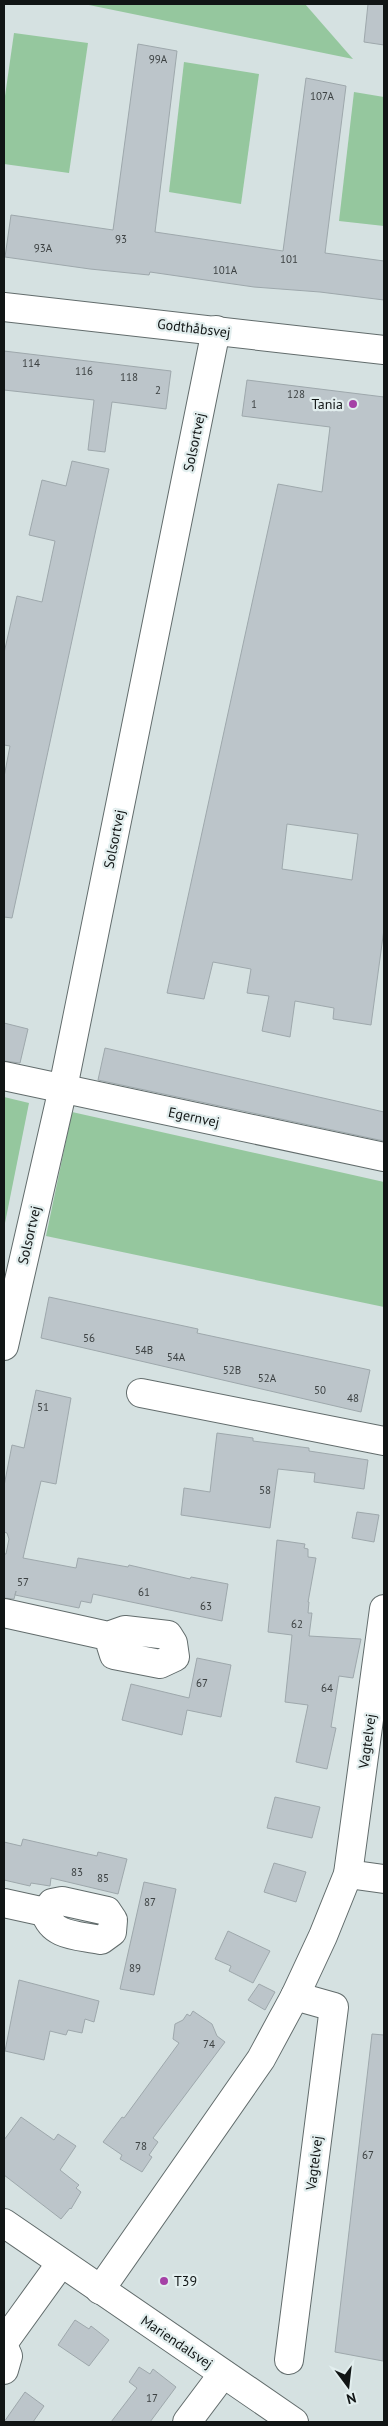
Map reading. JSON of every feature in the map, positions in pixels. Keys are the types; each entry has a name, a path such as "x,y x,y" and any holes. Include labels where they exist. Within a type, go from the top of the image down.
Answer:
{"street":[{"name":"Godthåbsvej","path":"4,307 384,350"},
{"name":"Solsortvej","path":"4,1346 63,1088 216,330"},
{"name":"Egernvej","path":"4,1076 384,1157"},
{"path":"141,1393 384,1441"},
{"name":"Vagtelvej","path":"100,2290 260,2058 295,1996 323,1936 348,1874 384,1609"},
{"path":"4,1612 108,1636"},
{"path":"348,1874 384,1879"},
{"path":"4,1903 45,1912"},
{"name":"Vagtelvej","path":"289,2360 334,2006 295,1996"},
{"name":"Mariendalsvej","path":"4,2223 294,2422"},
{"path":"4,2342 61,2262"},
{"path":"4,2348 8,2356 4,2370"},
{"path":"187,2422 224,2374"}],"green space":[{"path":"84,4 305,4 353,59"},
{"path":"14,33 88,43 69,173 4,164 4,103"},
{"path":"184,62 259,74 241,204 169,192"},
{"path":"354,92 384,97 384,226 339,221"},
{"path":"4,1097 29,1103 4,1228"},
{"path":"72,1112 384,1182 384,1307 46,1236"}],"building":[{"path":"368,4 384,4 384,45 364,42"},
{"path":"138,44 177,51 155,232 283,251 306,78 346,86 325,253 384,261 384,300 320,292 254,287 150,272 149,275 90,269 5,257 11,215 113,230"},
{"path":"4,351 171,371 166,409 112,402 105,452 88,450 94,400 4,390"},
{"path":"247,380 384,397 384,929 371,1025 333,1019 334,1008 295,1001 290,1037 262,1031 269,996 247,993 251,969 213,962 204,999 167,993 278,484 322,492 330,427 242,416","holes":["287,824 358,834 352,880 282,869"]},
{"path":"72,461 109,469 12,918 4,917 4,777 10,746 4,745 4,653 17,596 42,602 55,541 29,535 42,480 66,486"},
{"path":"4,1023 28,1029 20,1063 4,1061"},
{"path":"105,1048 384,1112 384,1141 98,1080"},
{"path":"49,1297 198,1329 197,1333 370,1370 361,1412 41,1338"},
{"path":"36,1390 71,1398 56,1484 41,1481 23,1558 76,1568 78,1558 128,1567 129,1565 190,1579 191,1577 228,1584 222,1621 93,1594 91,1603 81,1601 79,1608 15,1595 14,1599 4,1598 4,1554 6,1554 9,1539 7,1533 4,1532 4,1486 12,1445 24,1448"},
{"path":"217,1433 253,1438 253,1441 309,1448 309,1451 368,1460 364,1489 314,1482 315,1473 278,1469 270,1528 181,1515 184,1488 210,1492"},
{"path":"357,1512 379,1515 374,1542 352,1538"},
{"path":"277,1540 305,1544 304,1548 308,1549 308,1557 316,1558 308,1602 308,1613 312,1613 309,1636 361,1639 353,1678 339,1676 331,1727 336,1728 327,1769 296,1762 308,1705 285,1702 292,1635 268,1632"},
{"path":"197,1658 231,1665 221,1717 187,1710 182,1735 122,1720 131,1684 189,1698"},
{"path":"275,1797 320,1807 312,1838 267,1828"},
{"path":"23,1839 97,1856 98,1852 127,1859 118,1894 51,1878 50,1886 31,1883 30,1886 4,1880 4,1842 21,1846"},
{"path":"274,1863 306,1872 296,1902 264,1892"},
{"path":"144,1882 176,1889 154,1995 120,1989"},
{"path":"228,1931 270,1951 253,1983 229,1971 231,1966 215,1959"},
{"path":"19,1980 99,2001 94,2022 85,2019 82,2033 68,2030 66,2035 50,2031 44,2060 5,2051"},
{"path":"259,1984 275,1992 265,2010 248,2000"},
{"path":"193,2011 212,2024 217,2036 225,2042 153,2138 158,2142 149,2155 152,2157 142,2172 120,2159 122,2155 103,2142 122,2117 124,2118 179,2043 173,2039 175,2024 183,2020 187,2014 190,2016"},
{"path":"372,2034 384,2035 383,2361 335,2352"},
{"path":"21,2117 54,2140 58,2134 76,2146 60,2170 79,2185 76,2188 81,2192 71,2209 61,2219 4,2175 4,2140"},
{"path":"75,2320 89,2329 91,2326 109,2340 89,2366 58,2345"},
{"path":"139,2367 150,2374 153,2369 176,2387 150,2422 111,2422 137,2388 129,2382"},
{"path":"25,2392 44,2406 33,2422 4,2422"}],"place":[{"name":"Tania","path":"353,404"},
{"name":"T39","path":"164,2281"}]}
